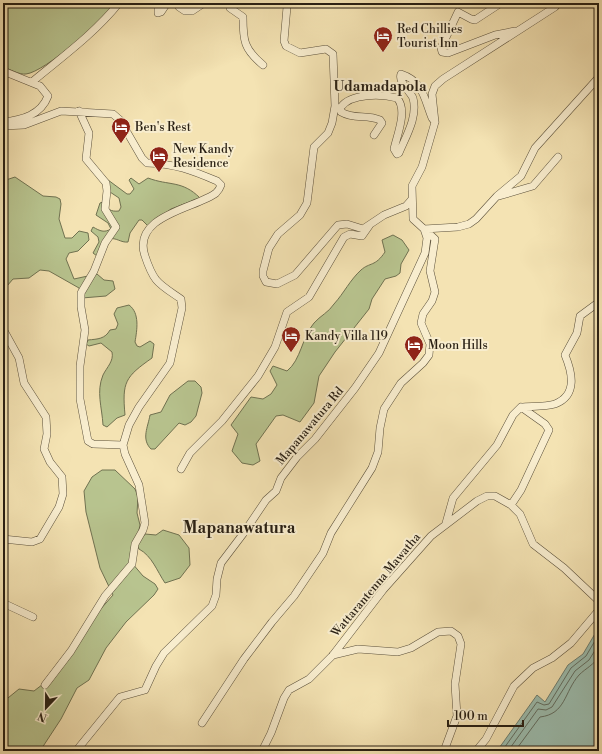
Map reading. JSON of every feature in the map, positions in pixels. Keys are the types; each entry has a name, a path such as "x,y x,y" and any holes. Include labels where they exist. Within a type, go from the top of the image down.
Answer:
{"street":[{"path":"32,82 82,42 119,3"},
{"path":"158,3 158,13 161,12 167,3"},
{"path":"180,3 179,7 184,11 192,11 204,3"},
{"path":"229,3 230,8 242,17 243,32 250,55 263,65"},
{"path":"284,3 287,7 284,40 286,46 300,53 326,49 333,54 335,106 332,123 328,133 314,147 307,203 300,215 278,234 269,248 263,271 263,276 266,282 277,284 295,275 338,225 347,224 363,229 384,215 406,206 412,199"},
{"path":"501,3 475,20 458,12 441,48 442,52 448,53 495,35 521,29"},
{"path":"202,723 244,659 294,596 311,568 323,553 331,533 372,468 378,452 380,428 384,409 402,383 423,363 428,355 430,344 421,323 423,314 432,302 435,292 430,271 435,238 413,219 412,186 426,156 435,122 432,94 435,86 443,79 555,7 558,3"},
{"path":"3,72 32,82 46,91 48,96 43,108 24,118 3,122"},
{"path":"374,135 382,123 380,120 372,116 350,117 341,112 341,107 350,99 359,97 390,96 397,98 402,108 402,116 394,149 397,154 400,153 412,122 414,108 412,96 400,79 401,74 410,77 420,85 432,118 435,122"},
{"path":"424,229 458,227 469,224 497,196 521,176 535,148 599,77"},
{"path":"3,126 24,125 61,111 113,114 120,120 142,158 147,163 181,166 217,181 221,185 216,193 171,213 158,221 148,232 144,240 144,252 152,276 159,284 181,299 182,308 170,363 139,408 130,425 123,444 125,454 139,485 145,523 143,530 135,544 132,564 105,596 71,651 46,685"},
{"path":"79,111 89,132 86,159 106,183 107,191 105,209 116,227 105,243 94,271 81,293 80,307 85,330 80,366 80,399 88,441 93,444 123,444"},
{"path":"497,196 533,186 558,158"},
{"path":"181,469 190,453 222,421 258,376 275,347 287,312 309,297 344,237 350,234 362,236 369,225"},
{"name":"Mapanawatura Rd","path":"76,751 120,696 145,690 164,653 212,606 216,595 217,579 221,563 266,500 276,490 281,478 297,457 315,439 356,388 378,353 425,253 427,238 424,229"},
{"path":"446,523 453,498 493,450 514,415 521,407 555,404 569,392 572,381 565,355 577,333 580,316 599,302"},
{"path":"3,329 20,358 24,383 46,417 47,434 44,449 50,462 62,477 63,494 59,507 40,539 32,542 3,539"},
{"path":"511,505 521,490 549,430 545,424 521,407"},
{"name":"Wattarantenna Mawatha","path":"262,751 272,732 284,698 289,690 308,679 333,655 383,590 431,536 446,523 477,501 487,496 495,496 511,505 520,514 533,544 564,568 599,601"},
{"path":"3,604 33,617"},
{"path":"476,751 486,739 514,686 533,668 552,658 571,643 599,610"},
{"path":"333,655 358,649 398,652 411,648 438,632 451,631 458,636 461,644 455,684 456,716 444,751"}],"green space":[{"path":"3,3 114,3 99,21 60,55 35,71 23,74 3,67"},
{"path":"15,177 43,196 56,197 60,199 61,204 59,219 65,238 72,238 79,231 88,233 89,240 78,251 69,253 66,259 74,279 97,274 104,280 113,281 115,289 106,296 82,298 79,288 49,271 40,270 29,278 13,279 7,286 3,296 3,258 6,241 3,235 3,181"},
{"path":"104,177 127,194 130,194 134,189 129,180 131,178 139,184 148,178 187,188 200,198 171,209 148,226 142,220 139,220 130,233 128,242 109,239 97,256 93,253 99,242 98,237 91,231 93,227 102,231 111,229 108,223 96,215 100,203 103,202 113,211 119,211 121,207 119,198 110,192"},
{"path":"393,235 402,240 409,250 401,264 400,273 396,276 385,279 372,299 369,309 335,352 319,376 314,403 300,422 283,415 276,416 256,444 260,461 253,465 242,463 232,451 238,434 231,425 251,397 263,399 271,394 277,385 270,371 273,366 287,371 292,366 299,355 307,335 314,323 332,307 361,270 381,257 385,252 382,240"},
{"path":"129,305 135,312 137,322 135,342 137,346 140,347 150,341 154,344 152,358 136,370 127,381 124,395 125,415 117,418 107,427 103,425 100,387 103,375 111,361 112,352 101,343 89,346 86,344 88,340 101,338 110,330 116,329 118,324 114,314 117,308"},
{"path":"188,381 195,381 201,387 202,393 196,416 191,422 185,425 179,423 155,449 151,449 146,441 150,415 161,412 170,395"},
{"path":"102,470 115,470 135,489 138,497 137,513 140,525 132,563 143,576 155,584 158,589 154,595 126,622 106,648 89,680 77,688 61,719 40,751 3,751 3,702 19,689 34,691 47,681 92,619 113,595 100,568 86,512 84,491 92,477"},
{"path":"163,530 179,535 189,548 190,565 180,578 165,583 151,560 139,549 137,545 145,534 156,535"}],"water":[{"path":"599,627 599,740 592,751 497,751 537,695 545,702 568,665 583,654"}],"place":[{"name":"Red Chillies Tourist Inn","path":"383,53"},
{"name":"Ben's Rest","path":"121,144"},
{"name":"New Kandy Residence","path":"159,173"},
{"name":"Kandy Villa 119","path":"291,353"},
{"name":"Moon Hills","path":"414,362"}],"district":[{"name":"Udamadapola","path":"380,87"},
{"name":"Mapanawatura","path":"239,528"}]}
